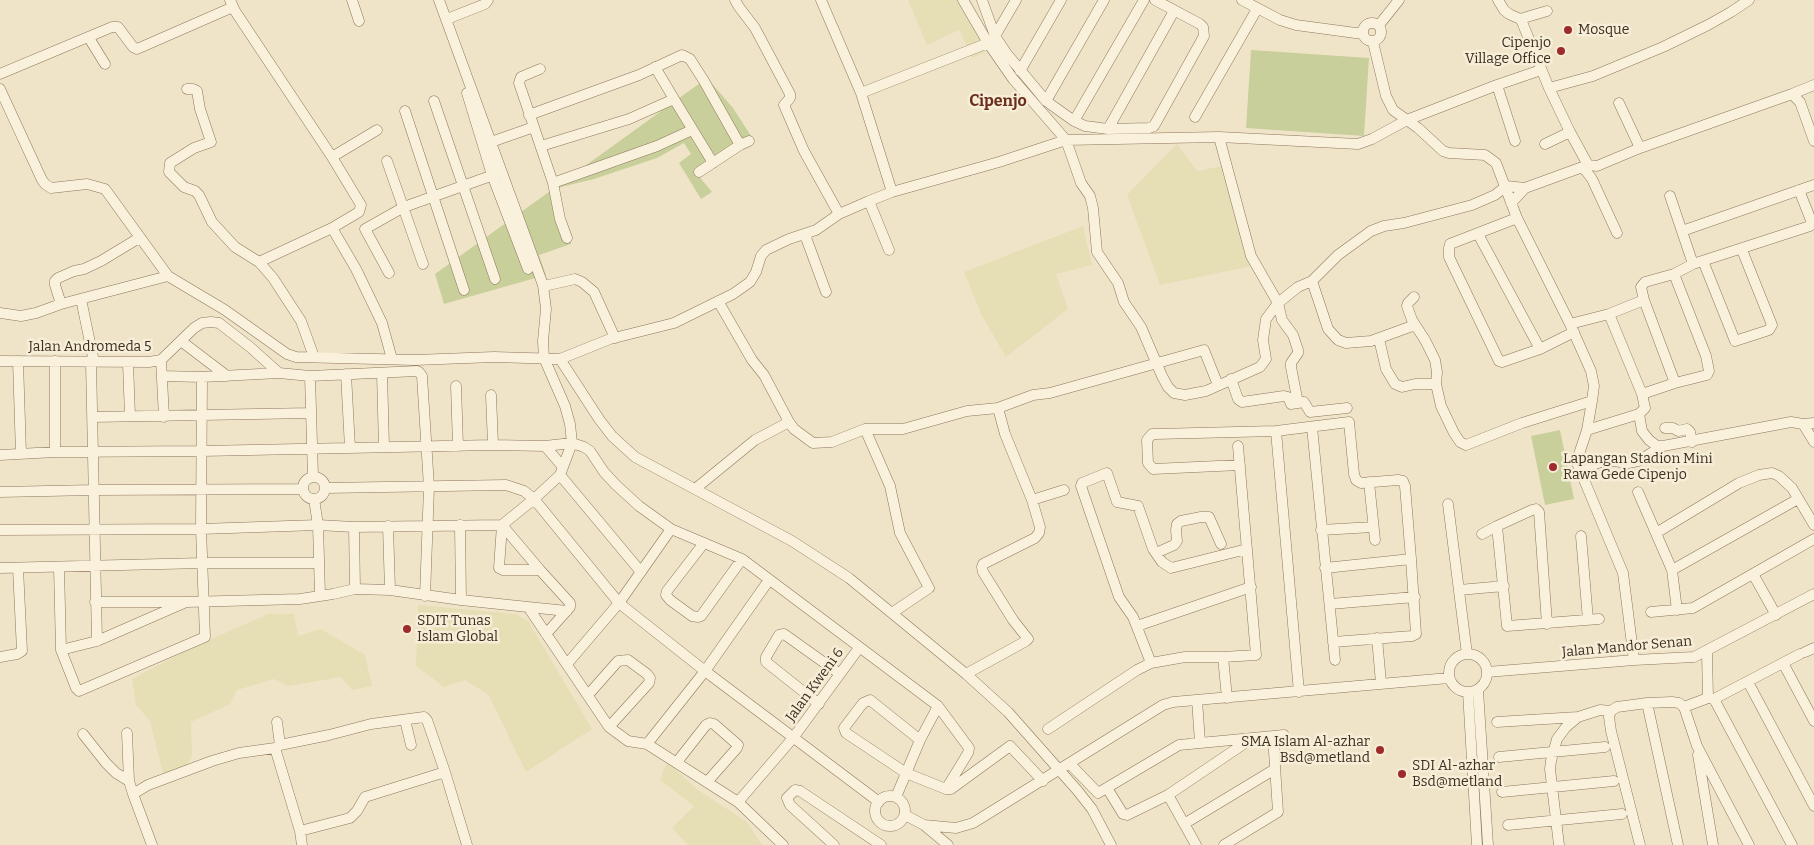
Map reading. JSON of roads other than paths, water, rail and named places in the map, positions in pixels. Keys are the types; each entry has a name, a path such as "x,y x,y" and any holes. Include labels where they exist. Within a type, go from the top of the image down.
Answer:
{"street":[{"path":"352,0 359,21"},
{"path":"0,530 502,524 534,499 561,471 572,443 570,424 565,406 544,358 543,341 546,308 544,286 497,173 491,142 440,0"},
{"path":"447,20 485,4 488,0"},
{"path":"735,0 755,28 790,94 790,98 784,105 804,151 840,214"},
{"path":"823,0 861,92 892,192"},
{"path":"963,0 992,40 1046,100 1074,121 1085,126 1108,129 1149,128 1156,122 1204,36 1203,27 1200,24 1155,0"},
{"path":"982,0 992,40 1013,79 1066,140 1081,183 1090,196 1097,252 1118,283 1124,302 1141,326 1168,387 1174,393 1185,395 1206,391 1253,371 1264,363 1266,359 1263,340 1266,318 1278,303 1298,288 1312,281 1338,255 1371,231 1384,226 1404,224 1472,205 1495,195 1506,186 1525,188"},
{"path":"861,92 992,40 1016,0"},
{"path":"1020,71 1061,0"},
{"path":"1046,100 1104,0"},
{"path":"1074,121 1144,0"},
{"path":"1242,0 1280,20 1296,25 1363,34"},
{"path":"1374,42 1382,35 1380,25 1389,5 1399,0"},
{"path":"1498,0 1504,10 1520,19 1547,11"},
{"path":"1549,88 1593,76 1663,47 1716,21 1749,0"},
{"path":"0,74 112,27 118,27 133,47 137,48 232,3 361,205 361,209 354,216 259,262"},
{"path":"1195,117 1257,9"},
{"path":"1108,129 1174,11"},
{"path":"1520,19 1586,171 1592,179 1618,233"},
{"path":"1374,42 1365,38 1363,29 1370,22 1380,25"},
{"path":"89,38 105,64"},
{"path":"1374,42 1389,105 1393,110 1418,128 1443,151 1485,155 1496,163 1517,218 1572,328 1591,371 1594,386 1592,401 1587,430 1577,463 1623,572 1634,660"},
{"path":"529,115 639,75 682,55 690,59 745,143 699,172"},
{"path":"655,67 713,163"},
{"path":"540,69 521,77 519,80 529,115 554,183 560,219 567,238"},
{"path":"0,89 4,105 45,184 50,188 87,184 105,189 168,276 225,310 287,354 296,357 392,359 476,357 560,359 615,338 674,324 733,294 750,282 756,272 761,256 766,250 789,239 816,230 840,214 869,201 892,192 999,162 1066,140 1219,137 1358,144 1372,139 1407,120 1541,70"},
{"path":"462,78 497,173 528,269"},
{"path":"1497,85 1515,140"},
{"path":"1511,203 1525,188 1547,179 1585,167 1597,166 1640,148 1814,85"},
{"path":"188,89 197,91 200,109 211,142 194,148 170,163 169,172 184,187 195,191 199,195 212,222 235,247 259,262 273,278 301,321 314,357"},
{"path":"1792,94 1800,102 1814,141"},
{"path":"541,146 629,119 674,99"},
{"path":"434,101 495,279"},
{"path":"1619,103 1640,148"},
{"path":"405,111 464,290"},
{"path":"491,142 534,127"},
{"path":"332,157 377,130"},
{"path":"554,183 657,146 692,130"},
{"path":"1545,144 1570,132"},
{"path":"1219,137 1251,256 1278,303 1282,320 1294,335 1298,352 1291,363 1291,368 1298,403"},
{"path":"387,161 423,264"},
{"path":"389,273 365,229 404,207 497,173"},
{"path":"1682,231 1814,185"},
{"path":"1675,383 1644,300 1641,287 1645,282 1674,274 1698,263 1810,226 1812,222 1799,190"},
{"path":"1670,196 1682,231 1736,341 1769,330 1772,325 1742,250"},
{"path":"869,201 889,250"},
{"path":"1517,218 1450,244 1448,248 1449,257 1499,361 1502,362 1540,349 1572,328 1644,300"},
{"path":"332,228 356,269 382,323 392,359"},
{"path":"1478,234 1540,349"},
{"path":"805,235 826,292"},
{"path":"61,304 55,285 55,281 58,278 84,269 139,238"},
{"path":"1642,394 1704,376 1709,372 1706,356 1674,274"},
{"path":"0,313 21,316 36,313 81,298 168,276"},
{"path":"544,286 574,279 582,282 594,292 615,338"},
{"path":"1312,281 1328,329 1338,340 1346,344 1379,339 1415,325"},
{"path":"1414,296 1407,306 1415,325 1435,360 1436,384 1441,406 1460,442 1466,445 1522,423 1592,401"},
{"path":"81,298 92,362 94,566 97,641"},
{"path":"718,301 752,360 764,375 789,422 794,429 813,443 832,442 865,429 903,429 968,411 998,408 1033,395 1050,393 1158,365 1204,350 1218,385"},
{"path":"1587,430 1639,414 1645,408 1642,394 1609,314"},
{"name":"Jalan Andromeda 5","path":"0,361 128,363 161,360 194,328 202,323 211,322 219,323 279,373"},
{"path":"1379,339 1386,369 1395,384 1402,387 1415,384 1436,384"},
{"path":"180,341 227,376"},
{"path":"560,359 576,386 612,436 635,457 792,542 849,578 966,674 1065,767 1098,793 1179,745 1279,736 1275,769 1278,812 1224,845"},
{"path":"18,360 21,454"},
{"path":"161,360 164,417"},
{"path":"55,361 55,452"},
{"path":"128,363 130,416"},
{"path":"162,376 227,376 279,373 310,376 417,371 422,376 429,487 425,596"},
{"path":"382,373 384,447"},
{"path":"346,374 350,448"},
{"path":"59,567 61,650 76,688 79,691 204,638 206,635 200,491 202,376"},
{"path":"310,376 313,477"},
{"path":"1231,379 1238,399 1242,402 1284,396 1288,397 1291,404 1304,402 1310,412 1347,408"},
{"path":"456,386 458,446"},
{"path":"491,395 493,445"},
{"path":"966,674 1028,639 1013,620 982,568 984,564 1035,538 1039,533 1040,527 1032,500 1005,434 998,408"},
{"path":"92,417 311,413"},
{"path":"1639,414 1642,431 1657,446 1692,442 1790,422 1809,424 1814,442"},
{"path":"695,489 755,440 789,422"},
{"path":"1240,466 1153,469 1148,463 1147,440 1152,434 1276,431 1349,422 1356,480 1361,483 1398,480 1403,482 1405,486 1412,559 1416,634 1412,636 1333,642"},
{"path":"1312,427 1335,660"},
{"path":"1665,428 1673,428 1678,431 1687,429 1690,432 1692,442"},
{"path":"865,429 890,486 900,533 929,588 892,613"},
{"path":"1276,431 1298,692"},
{"path":"0,455 55,452 493,445 545,446 572,443 588,449 616,485 639,506 671,529 742,559 938,706 969,748 968,753 946,789"},
{"path":"545,446 561,471 641,572"},
{"path":"1048,728 1137,670 1151,663 1185,657 1256,655 1238,446"},
{"path":"1582,473 1595,464 1606,460 1628,463 1638,461 1663,446"},
{"path":"1151,663 1134,617 1119,597 1081,486 1082,483 1107,473 1117,502 1135,505 1140,510 1156,553 1162,562 1174,569 1247,549"},
{"path":"1656,533 1739,483 1759,475 1772,473 1779,476 1792,488 1814,525"},
{"path":"313,477 321,480 325,488 322,495 314,499 307,496 303,489 305,481 313,477"},
{"path":"1369,482 1375,540"},
{"path":"325,488 506,485 524,491 534,499 619,603 704,671 879,802"},
{"path":"0,492 303,489"},
{"path":"1032,500 1064,490"},
{"path":"1638,492 1672,570 1677,610"},
{"path":"314,499 318,525 320,596"},
{"path":"1672,570 1798,499"},
{"path":"1448,504 1466,654"},
{"path":"1482,534 1532,510 1536,509 1539,512 1546,624"},
{"path":"1156,553 1174,545 1177,541 1176,530 1178,524 1201,517 1209,517 1221,544"},
{"path":"502,524 499,568 503,570 540,570"},
{"path":"502,524 570,603 567,611 546,634"},
{"path":"460,525 462,600"},
{"path":"388,526 390,590"},
{"path":"1321,530 1373,526"},
{"path":"1497,526 1507,626 1599,619"},
{"path":"354,527 355,589"},
{"path":"567,664 619,603 671,529"},
{"path":"1581,536 1588,620"},
{"path":"1651,612 1693,608 1814,539"},
{"path":"704,543 667,591 666,595 692,616 700,617 742,559"},
{"path":"1325,568 1412,559"},
{"path":"0,568 203,563 318,564"},
{"path":"0,657 17,654 22,651 18,568"},
{"path":"1753,574 1776,615"},
{"path":"647,744 704,671 769,580"},
{"path":"1459,590 1504,586"},
{"path":"1137,626 1251,587"},
{"path":"95,602 300,599 355,589 390,590 425,596 567,611"},
{"name":"Jalan Mandor Senan","path":"1488,672 1634,660 1689,658 1706,652 1814,594"},
{"path":"1330,604 1414,597"},
{"path":"61,650 97,641 187,602"},
{"path":"528,607 609,727 628,742 647,744 738,802 783,845"},
{"path":"819,704 766,662 766,657 779,635 784,634 840,674"},
{"path":"1377,638 1381,683"},
{"name":"Jalan Kweni 6","path":"738,802 793,738 859,648"},
{"path":"1684,707 1748,682 1806,651"},
{"path":"1706,652 1711,698 1792,845"},
{"path":"1466,654 1476,656 1484,662 1488,672 1483,685 1473,691 1460,690 1453,685 1449,678 1450,666 1456,658 1466,654"},
{"path":"1223,657 1227,698"},
{"path":"588,695 618,662 628,660 650,678 649,683 609,727"},
{"path":"1783,663 1814,721"},
{"path":"924,825 956,828 966,826 1043,781 1164,705 1173,702 1449,678"},
{"path":"1748,682 1814,806"},
{"path":"1473,691 1479,792 1477,845"},
{"path":"920,740 870,700 863,703 844,728 846,733 906,774 946,789 951,789 1010,746 1043,781"},
{"path":"1197,700 1200,742"},
{"path":"1647,703 1678,845"},
{"path":"1640,845 1609,717 1617,707 1647,703 1679,703 1684,707 1697,746 1713,845"},
{"path":"896,798 920,740 938,706"},
{"path":"1497,722 1578,717 1600,710 1612,711"},
{"path":"133,794 148,785 239,753 329,735 371,724 424,717 427,720 445,772 467,845"},
{"path":"1559,845 1550,769 1557,739 1566,727 1578,717"},
{"path":"405,720 412,745"},
{"path":"277,722 278,746 302,845"},
{"path":"676,762 706,725 714,724 738,745 707,782"},
{"path":"127,733 129,781 152,845"},
{"path":"84,734 106,763 116,773 129,781"},
{"path":"1107,788 1125,815 1168,795 1251,738"},
{"path":"1697,746 1749,845"},
{"path":"1499,757 1605,748"},
{"path":"1065,767 1111,845"},
{"path":"1184,824 1275,769"},
{"path":"300,831 350,818 358,811 365,797 445,772"},
{"path":"1502,792 1614,781"},
{"path":"834,845 790,805 787,798 795,790 800,791 876,843 886,826"},
{"path":"1479,792 1488,845"},
{"path":"1168,795 1196,845"},
{"path":"887,797 896,798 904,805 905,815 897,825 886,826 880,822 876,815 876,808 879,802 887,797"},
{"path":"1508,825 1622,814"},
{"path":"905,815 924,825 948,845"}],"place":[{"name":"Mosque","path":"1568,30"},
{"name":"Cipenjo Village Office","path":"1561,51"},
{"name":"Lapangan Stadion Mini Rawa Gede Cipenjo","path":"1553,467"},
{"name":"SDIT Tunas Islam Global","path":"407,629"},
{"name":"SMA Islam Al-azhar Bsd@metland","path":"1380,750"},
{"name":"SDI Al-azhar Bsd@metland","path":"1402,774"}],"district":[{"name":"Cipenjo","path":"998,102"}]}
